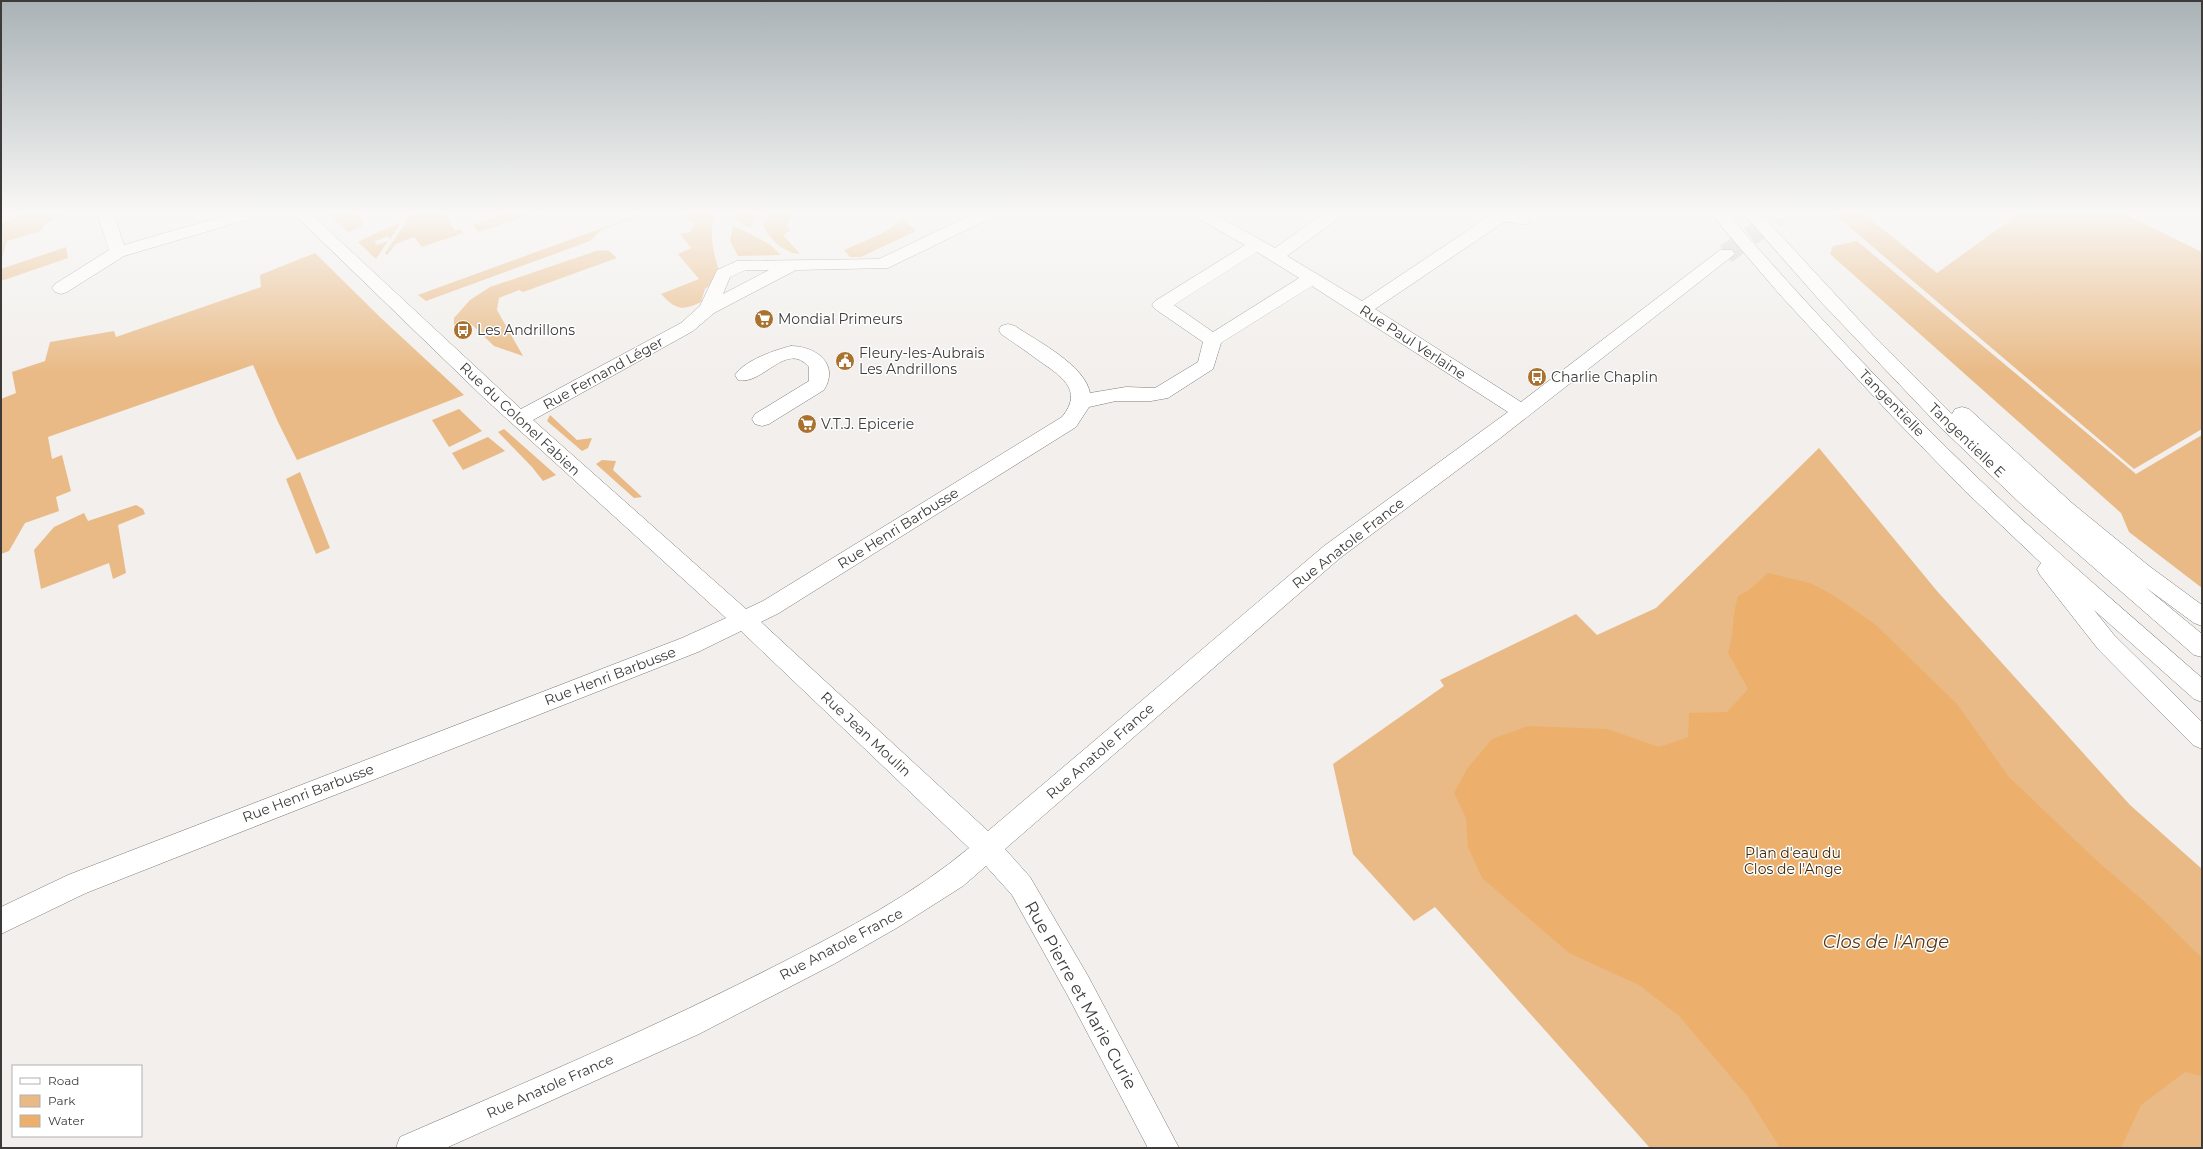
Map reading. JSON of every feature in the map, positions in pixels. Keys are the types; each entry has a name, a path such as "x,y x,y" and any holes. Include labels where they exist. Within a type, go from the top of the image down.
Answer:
{"street":[{"path":"61,288 95,267"},
{"name":"Rue du Colonel Fabien","path":"358,267 520,418 743,621"},
{"path":"708,309 723,274 739,267"},
{"name":"Rue Fernand Léger","path":"520,418 687,326 708,309 789,267"},
{"path":"1213,340 1161,305 1222,267"},
{"name":"Rue Paul Verlaine","path":"1292,267 1362,309 1521,411"},
{"path":"1362,309 1426,267"},
{"name":"Rue Anatole France","path":"411,1148 716,1011 910,906 954,877 1332,552 1521,411 1710,267"},
{"name":"Tangentielle","path":"1764,267 1913,426 2010,521"},
{"name":"Tangentielle E","path":"1799,267 1847,320 1990,462 2071,537 2202,648"},
{"path":"1801,267 2065,510 2141,572 2202,617"},
{"path":"1008,330 1067,371 1080,386 1081,401 1098,400 1121,394 1154,395 1161,393 1206,365 1213,340 1311,279"},
{"path":"744,374 779,354 792,352 805,354 815,362 820,370 821,378 817,385 762,419"},
{"name":"Rue Henri Barbusse","path":"1,921 77,884 690,645 743,621 772,607 1069,422 1079,410 1081,401"},
{"path":"2010,521 2202,692"},
{"path":"2010,521 2106,642 2202,738"},
{"name":"Rue Jean Moulin","path":"743,621 956,817 988,849"},
{"name":"Rue Pierre et Marie Curie","path":"988,849 1021,886 1078,986 1164,1148"}],"green space":[{"path":"8,267 43,267 1,281 1,269"},
{"path":"281,267 329,267 381,318 464,395 297,460 278,422 253,365 48,437 52,459 62,455 71,491 56,497 59,511 25,523 9,551 1,554 1,399 16,393 12,372 45,361 50,342 114,331 116,337 261,287 260,275"},
{"path":"496,267 520,267 426,301 418,295"},
{"path":"550,267 593,267 523,292 519,290 499,298 497,310 523,356 494,346 471,324 454,325 454,318 470,300 490,287"},
{"path":"689,267 718,267 719,270 713,283 705,289 701,302 684,308 675,306 661,294 699,279"},
{"path":"1844,267 1888,267 2136,474 2202,435 2202,588 2129,532 2121,513"},
{"path":"1896,267 1929,267 1937,273 1946,267 2202,267 2202,429 2134,469"},
{"path":"459,409 482,431 449,447 432,420"},
{"path":"550,415 577,440 592,438 588,448 582,451 547,421"},
{"path":"504,429 556,475 543,481 532,467 498,432"},
{"path":"488,437 505,451 463,470 452,453"},
{"name":"Clos de l'Ange","path":"1819,448 1937,591 2130,805 2202,869 2202,1148 1650,1148 1435,907 1414,921 1353,854 1333,764 1444,686 1440,680 1576,614 1597,635 1656,608"},
{"path":"602,460 616,461 613,470 642,497 634,498 596,464"},
{"path":"300,472 330,548 316,554 286,479"},
{"path":"136,505 143,509 145,514 118,525 126,573 113,579 109,563 41,589 34,550 54,527 84,513 88,521"}],"water":[{"name":"Clos de l'Ange","path":"1768,573 1810,583 1833,595 1876,625 1957,704 2009,777 2096,860 2146,903 2202,958 2202,1076 2185,1072 2141,1105 2121,1148 1780,1148 1748,1097 1679,1016 1639,985 1569,953 1482,878 1468,847 1466,818 1454,793 1467,769 1492,739 1528,726 1607,729 1659,747 1688,737 1689,713 1727,712 1748,689 1728,653 1735,610 1738,596 1749,590"}],"place":[{"name":"Mondial Primeurs","path":"764,319"},
{"name":"Les Andrillons","path":"463,330"},
{"name":"Fleury-les-Aubrais Les Andrillons","path":"845,361"},
{"name":"Charlie Chaplin","path":"1537,377"},
{"name":"V.T.J. Epicerie","path":"807,424"}],"park label":[{"name":"Plan d'eau du Clos de l'Ange","path":"1793,862"}]}
